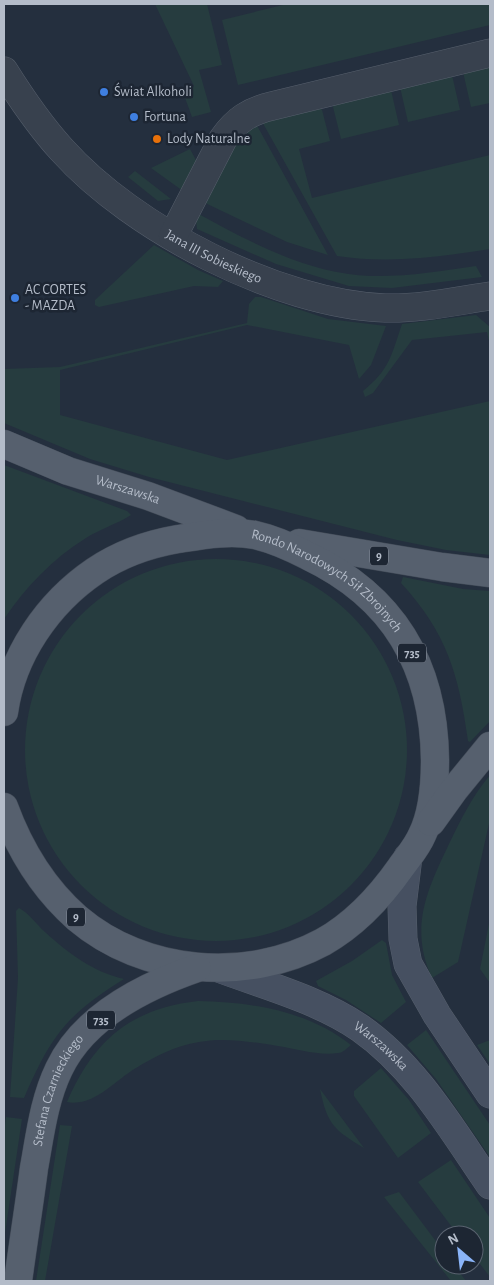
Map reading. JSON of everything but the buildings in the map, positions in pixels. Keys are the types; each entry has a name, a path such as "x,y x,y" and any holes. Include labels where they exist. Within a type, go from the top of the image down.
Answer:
{"main road":[{"name":"Warszawska","path":"4,444 68,471 148,496 260,536"},
{"name":"Rondo Narodowych Sił Zbrojnych","path":"4,712 10,686 28,642 58,603 81,581 120,556 147,547 200,536 260,536 324,563 353,582 394,626 414,654 427,691 434,730 433,794 415,846 391,881 363,913 322,942 277,960 209,969 124,947 100,935 80,920 56,897 33,867 4,807"},
{"name":"9","path":"260,536 346,549 457,570 490,573"},
{"name":"9","path":"415,846 454,790 490,746"},
{"path":"415,846 402,906 403,939 408,964 437,1015 490,1094"},
{"name":"Warszawska","path":"209,969 306,1001 360,1028 409,1073 490,1185"},
{"name":"Stefana Czarnieckiego","path":"18,1281 44,1112 60,1068 86,1032 119,1005 158,983 209,969"}],"street":[{"path":"173,236 231,127 249,114 259,109 490,53"},
{"name":"Jana III Sobieskiego","path":"4,71 39,122 62,150 107,192 173,236 210,256 275,285 348,304 385,308 421,306 490,296"}],"green space":[{"path":"155,4 207,4 222,65 199,70 211,112 192,117 184,95 186,91 194,86"},
{"path":"287,4 490,4 490,25 238,85 222,20"},
{"path":"490,66 490,103 471,107 463,72"},
{"path":"452,75 460,110 408,122 400,87"},
{"path":"391,90 399,125 341,139 332,103"},
{"path":"321,106 330,141 299,149 312,198 490,155 490,249 432,257 395,259 337,256 260,118"},
{"path":"254,120 328,255 287,242 201,201 238,132"},
{"path":"190,149 197,162 183,191 151,168"},
{"path":"135,171 171,199 158,201 128,177"},
{"path":"195,212 279,254 301,263 324,269 347,274 397,276 476,266 482,277 392,288 349,286 276,264 197,229"},
{"path":"154,245 198,270 223,281 218,287 194,286 99,307 95,305 95,300"},
{"path":"255,297 261,297 328,319 386,326 371,365 359,379 349,345 247,325 60,370 60,415 227,460 490,401 490,555 446,550 397,540 149,477 90,459 4,423 4,369 60,367 247,323 249,304"},
{"path":"476,315 490,327 490,345 487,332 412,340 373,393 365,397 363,391 384,369 402,324"},
{"path":"4,465 127,511 131,515 91,535 51,564 21,596 4,619"},
{"path":"216,559 253,563 289,574 322,591 351,615 375,644 392,677 403,713 407,750 403,787 392,823 375,856 351,885 322,909 289,926 253,937 216,941 179,937 143,926 110,909 81,885 57,856 40,823 29,787 25,750 29,713 40,677 57,644 81,615 110,591 143,574 179,563"},
{"path":"403,577 463,589 490,591 490,721 470,742 468,741 455,675 448,656 430,620 401,583"},
{"path":"490,775 490,819 458,962 432,978 425,960 421,926 428,893 463,816"},
{"path":"19,908 54,940 82,961 102,972 124,979 88,1004 62,1029 43,1058 24,1098 10,1097 18,978 16,911"},
{"path":"490,919 490,983 480,969"},
{"path":"382,940 386,943 392,975 406,1002 381,1023 346,1000 318,986 316,981 352,961"},
{"path":"198,1001 259,1006 298,1016 334,1033 351,1045 340,1053 323,1054 268,1044 238,1041 218,1040 199,1042 174,1049 151,1059 95,1097 77,1103 67,1102 89,1061 117,1031 153,1011"},
{"path":"426,1030 490,1125 490,1157 436,1079 407,1045"},
{"path":"490,1040 490,1064 477,1045"},
{"path":"381,1068 409,1100 431,1133 398,1158 354,1096 354,1091"},
{"path":"320,1089 364,1148 345,1136 333,1125"},
{"path":"6,1117 22,1119 4,1240 4,1132"},
{"path":"60,1125 72,1126 45,1281 36,1281"},
{"path":"451,1160 490,1218 490,1277 484,1269 484,1225 450,1225 418,1182"},
{"path":"399,1192 434,1239 434,1260 384,1197"},
{"path":"446,1275 462,1275 466,1281 451,1281"}],"place":[{"name":"Świat Alkoholi","path":"104,92"},
{"name":"Fortuna","path":"134,117"},
{"name":"Lody Naturalne","path":"157,139"},
{"name":"AC CORTES - MAZDA","path":"15,298"}]}
